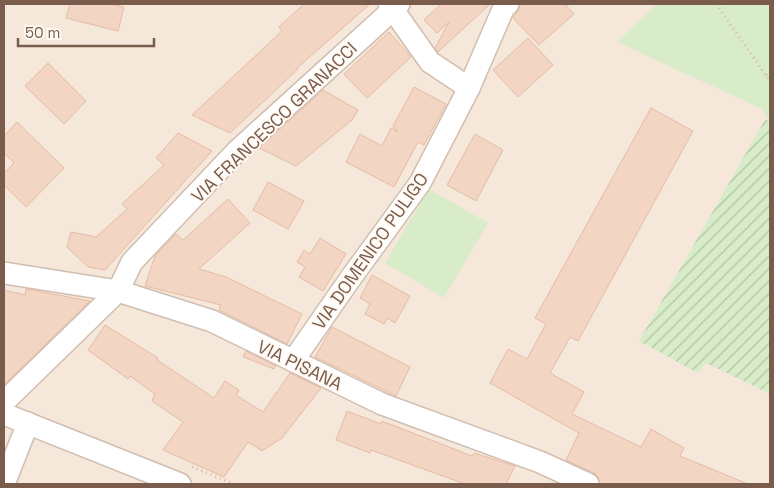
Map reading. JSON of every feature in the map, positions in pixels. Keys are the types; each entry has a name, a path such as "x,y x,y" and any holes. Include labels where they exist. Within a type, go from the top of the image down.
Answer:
{"street":[{"name":"VIA DOMENICO PULIGO","path":"293,361 420,183 469,88 504,7 508,4"},
{"path":"394,6 430,62 469,88"},
{"name":"VIA FRANCESCO GRANACCI","path":"118,292 132,262 237,151 394,6"},
{"name":"VIA PISANA","path":"4,273 118,292 212,321 382,404 540,462 588,484"},
{"path":"4,402 118,292"},
{"path":"4,414 177,484"},
{"path":"4,484 28,423"}],"path":[{"path":"716,4 770,81"},
{"path":"766,75 770,72"}],"shaded area":[{"path":"4,4 770,4 770,484 4,484"}],"green space":[{"path":"657,4 770,4 770,122 762,109 617,42"},
{"path":"766,118 770,125 770,394 706,363 698,373 639,341"},
{"path":"429,189 488,223 444,298 385,263"}],"building":[{"path":"70,4 110,4 124,7 118,31 66,18"},
{"path":"304,4 370,4 297,68 230,133 192,115 282,31 279,27"},
{"path":"441,4 490,4 438,52 435,48 449,22 437,33 424,20"},
{"path":"520,4 565,4 574,14 539,45 513,18"},
{"path":"389,32 411,57 367,98 344,74"},
{"path":"528,38 553,65 518,97 493,70"},
{"path":"48,63 86,101 64,124 25,86"},
{"path":"414,87 446,104 424,145 418,142 394,187 346,162 360,134 382,146 391,128 398,132 393,126"},
{"path":"323,90 358,110 352,120 296,166 259,148"},
{"path":"651,108 693,131 578,341 570,337 550,373 584,392 572,414 641,447 651,429 684,448 680,456 748,484 600,484 598,477 594,473 566,460 579,433 490,383 508,349 527,359 546,324 535,318"},
{"path":"17,122 64,168 26,207 4,185 4,173 14,163 4,153 4,136"},
{"path":"178,133 212,151 105,270 88,267 67,247 71,232 96,237 127,209 122,204 164,165 156,158"},
{"path":"475,134 503,150 476,201 447,185"},
{"path":"268,182 304,201 288,229 253,210"},
{"path":"228,199 250,223 199,269 226,277 302,314 287,344 219,310 221,305 145,286 155,256 176,234 183,240"},
{"path":"320,238 346,254 323,291 299,277 305,267 297,262 304,250 310,254"},
{"path":"372,275 410,296 395,323 387,318 384,324 365,314 370,304 360,298"},
{"path":"26,289 90,301 4,385 4,290 25,295"},
{"path":"105,325 158,358 157,360 214,398 225,381 239,390 236,395 263,412 290,373 321,388 282,438 262,451 248,442 224,477 163,450 183,422 152,401 155,394 130,376 128,379 88,350"},
{"path":"332,327 410,367 396,396 315,357"},
{"path":"246,351 276,366 274,369 243,357"},
{"path":"347,411 381,424 382,421 472,456 474,453 515,466 506,484 465,484 371,450 370,453 336,440"}]}
